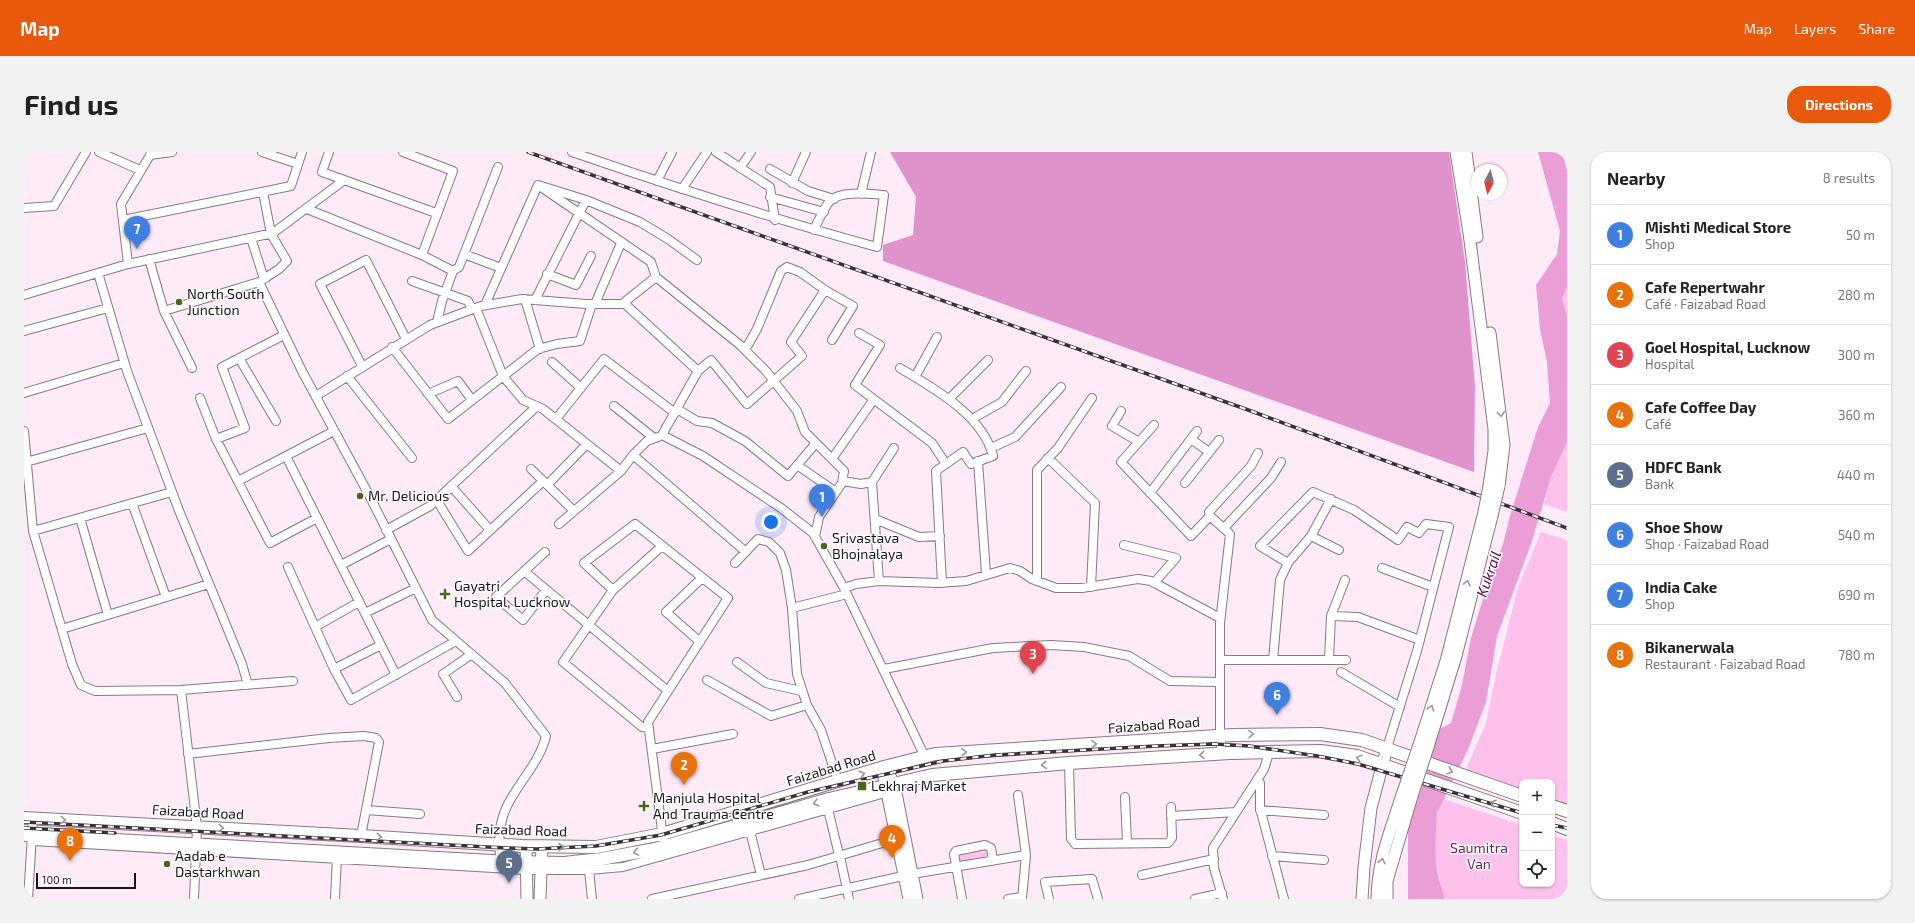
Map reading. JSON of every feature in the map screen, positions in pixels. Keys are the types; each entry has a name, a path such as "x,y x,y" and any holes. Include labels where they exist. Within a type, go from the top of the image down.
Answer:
{"main road":[{"name":"Faizabad Road","path":"28,818 500,845 596,847 662,834 884,767 935,754 1220,735 1320,734 1362,740 1519,795"},
{"name":"Faizabad Road","path":"30,837 337,856 500,861 526,866 542,867 564,862 600,859 664,846 890,788 932,775 1069,763 1222,754 1321,752 1357,756 1519,812"},
{"path":"1555,807 1567,811"},
{"path":"1555,824 1567,828"}],"street":[{"path":"24,208 54,206 86,152"},
{"path":"99,152 140,170"},
{"path":"128,264 122,204 151,153 172,152"},
{"path":"262,152 298,164"},
{"path":"123,220 291,186 302,152"},
{"path":"328,152 322,172 343,181 436,213"},
{"path":"403,152 453,171 436,213 422,255"},
{"path":"572,152 775,220 877,247 884,195 843,195 834,199 830,201 814,230"},
{"path":"658,181 672,152"},
{"path":"682,189 707,152"},
{"path":"716,152 770,187 770,198 775,220"},
{"path":"740,168 751,152"},
{"path":"792,183 806,152"},
{"path":"861,194 871,152"},
{"path":"1387,899 1387,881 1404,817 1454,664 1472,600 1499,486 1504,445 1464,168 1456,152"},
{"path":"1377,899 1377,880 1385,847 1459,616 1492,472 1494,450 1493,423 1464,168 1466,152"},
{"path":"437,322 445,292 453,271 459,267 498,167"},
{"path":"770,169 808,191 834,199"},
{"path":"24,295 128,264 271,234 307,209 343,181"},
{"path":"538,185 586,200 640,222 668,238 697,260"},
{"path":"538,185 651,262 656,277 745,350 766,371 773,382 797,411 805,432 844,471 842,481 819,517 815,537"},
{"path":"485,305 538,185"},
{"path":"164,311 261,280 279,269 287,261 271,234 263,192"},
{"path":"770,198 824,212"},
{"path":"535,300 586,200"},
{"path":"307,209 422,255 453,271"},
{"path":"251,238 261,280 284,335 432,620 505,683 546,736 544,746 531,771 512,799 500,824 500,861"},
{"path":"392,348 448,419 540,349 557,344 580,342 593,304 621,243"},
{"path":"464,254 501,268"},
{"path":"547,274 576,285 591,256"},
{"path":"149,260 164,311 192,368"},
{"path":"362,366 320,284 366,260 406,339"},
{"path":"745,350 757,329 782,271 787,268 800,272 825,290 853,306 832,340"},
{"path":"98,273 124,363 172,492 242,664 248,685"},
{"path":"316,396 406,339 437,322 474,308 485,305 526,300 593,304 622,304 656,277"},
{"path":"412,281 445,292 468,302 474,308 504,376 523,400 537,406 556,419 621,471"},
{"path":"559,524 621,471 633,455 648,441 662,435 698,372 711,360 747,404 773,382 802,356 791,342 825,290"},
{"path":"526,300 540,349"},
{"path":"624,303 698,372"},
{"path":"24,331 108,308"},
{"path":"859,333 880,345 855,385 932,443 946,464"},
{"path":"216,439 245,428 222,368 284,335"},
{"path":"915,377 937,337"},
{"path":"239,358 276,421"},
{"path":"556,419 604,359 676,411 697,421 712,423 745,441 788,476 816,443"},
{"path":"949,399 988,360"},
{"path":"552,362 581,388"},
{"path":"24,393 124,363"},
{"path":"900,368 949,399 972,419 991,448 992,456 971,464 962,452 936,471 942,583"},
{"path":"972,419 1002,402 1026,372"},
{"path":"347,376 412,458"},
{"path":"428,394 458,381 472,400"},
{"path":"991,448 1015,437 1061,387"},
{"path":"200,398 216,439 270,543 317,518"},
{"path":"1037,581 1037,470 1058,448 1092,398"},
{"path":"832,459 874,399"},
{"path":"386,530 430,506 537,406"},
{"path":"614,406 654,438"},
{"path":"1121,411 1112,426 1139,442"},
{"path":"1154,425 1121,462 1191,536 1210,516 1209,512 1251,466 1258,453"},
{"path":"26,462 148,428"},
{"path":"24,431 33,531 72,664 81,685 95,691 181,690 293,681"},
{"path":"238,481 334,431"},
{"path":"1150,492 1197,431"},
{"path":"662,435 703,456 781,508 813,533 846,591 925,757"},
{"path":"1191,439 1209,452"},
{"path":"1185,483 1219,440"},
{"path":"436,499 468,551 587,444"},
{"path":"879,581 872,482 894,448"},
{"path":"633,455 746,552"},
{"path":"286,456 396,675"},
{"path":"1048,458 1095,503 1091,587"},
{"path":"978,461 986,574"},
{"path":"1224,528 1271,478 1281,462"},
{"path":"797,465 836,492"},
{"path":"531,469 574,511"},
{"path":"842,481 861,484 872,482"},
{"path":"451,486 490,530"},
{"path":"33,531 172,492"},
{"path":"1288,563 1260,546 1313,492 1354,510 1398,540 1407,527 1419,533 1426,524 1449,527 1420,640 1387,748 1371,808 1362,899"},
{"path":"1273,660 1280,580 1288,563 1311,536 1331,499"},
{"path":"132,503 166,597"},
{"path":"1210,516 1230,534 1220,618 1220,735 1222,754"},
{"path":"80,518 108,615"},
{"path":"875,519 919,536 940,536"},
{"path":"613,590 584,563 635,524 728,598 648,722 664,846"},
{"path":"1311,536 1339,550"},
{"path":"341,565 391,539"},
{"path":"735,563 758,539 769,542 780,553 786,570 792,608 797,674 801,691 821,730 838,782"},
{"path":"649,728 642,727 563,662 613,590 662,546"},
{"path":"1124,546 1176,558 1154,583"},
{"path":"545,552 496,597 522,620 546,590"},
{"path":"288,567 334,670 351,700 456,641"},
{"path":"792,608 846,591 856,584 879,581 942,583 966,581 1010,568 1020,571 1037,581 1056,588 1091,587 1138,579 1154,583 1220,618"},
{"path":"1382,568 1433,587"},
{"path":"524,571 590,624 668,691"},
{"path":"700,642 666,612 702,578"},
{"path":"1329,660 1331,616 1345,580"},
{"path":"62,630 209,584"},
{"path":"365,613 416,588"},
{"path":"314,626 359,602"},
{"path":"1331,616 1358,617 1420,640"},
{"path":"334,670 380,645"},
{"path":"884,669 993,648 1051,645 1084,647 1129,656 1170,681 1220,682"},
{"path":"457,697 443,674 472,654"},
{"path":"1220,660 1346,660"},
{"path":"736,662 766,683 801,691"},
{"path":"1341,672 1400,707"},
{"path":"707,680 771,716 807,705"},
{"path":"181,690 197,827 194,899"},
{"path":"652,749 733,734"},
{"path":"188,754 329,738 364,736 376,738 379,742 361,836"},
{"path":"1195,899 1222,896 1214,868 1213,848 1264,769 1269,753"},
{"path":"1069,763 1072,842 1075,844 1168,843 1171,842 1171,811 1236,812"},
{"path":"884,767 890,788 908,875 909,899"},
{"path":"1257,780 1260,783 1260,810 1284,899"},
{"path":"542,867 589,870 623,867 828,809 890,788"},
{"path":"890,788 896,839 918,899"},
{"path":"1008,899 1022,898 1026,855 1018,795"},
{"path":"1125,797 1127,843"},
{"path":"828,809 849,899"},
{"path":"366,810 420,814"},
{"path":"1260,810 1324,815"},
{"path":"27,896 30,837 28,818"},
{"path":"750,831 761,875"},
{"path":"652,899 840,858 896,839"},
{"path":"962,899 954,854 956,850 985,845 991,848 993,860"},
{"path":"526,846 527,899"},
{"path":"540,899 542,846"},
{"path":"799,899 908,875 1026,855"},
{"path":"335,899 337,856 526,866"},
{"path":"1272,856 1324,860"},
{"path":"1142,876 1214,858"},
{"path":"589,870 592,899"},
{"path":"1049,899 1045,882 1092,879 1098,899"},
{"path":"1357,899 1363,888"}],"green space":[{"path":"1567,286 1567,315 1562,299"},
{"path":"1567,442 1567,512 1544,504 1551,477"},
{"path":"1541,532 1567,540 1567,805 1555,800 1555,779 1519,779 1519,788 1466,769 1486,723 1496,674 1518,587"},
{"name":"Saumitra Van","path":"1443,799 1519,824 1519,887 1555,887 1555,836 1567,840 1567,899 1445,899 1436,862 1435,836 1438,811"},
{"path":"988,848 990,859 959,864 957,854"}],"shaded area":[{"path":"890,152 1449,152 1465,262 1475,387 1474,472 883,261 883,245 913,235 916,197"},
{"path":"1538,152 1562,152 1567,170 1567,286 1562,299 1567,315 1567,442 1551,477 1531,544 1497,636 1486,702 1467,752 1437,813 1435,845 1437,872 1445,899 1408,899 1408,815 1438,730 1451,723 1462,685 1471,638 1487,586 1503,544 1510,516 1538,427 1550,403 1547,362 1540,329 1536,285 1557,254 1560,231"}],"railway":[{"path":"528,152 1251,411 1567,528"},
{"path":"24,822 506,848 537,849 596,846 661,835 808,792 943,761 995,755 1214,744 1249,746 1317,756 1358,764 1519,812"},
{"path":"1555,826 1567,828"},
{"path":"24,828 115,833"}],"place":[{"name":"India Cake","path":"137,249"},
{"name":"North South Junction","path":"179,302"},
{"name":"Mr. Delicious","path":"360,496"},
{"name":"Mishti Medical Store","path":"822,517"},
{"name":"Srivastava Bhojnalaya","path":"824,546"},
{"name":"Gayatri Hospital, Lucknow","path":"445,594"},
{"name":"Goel Hospital, Lucknow","path":"1033,674"},
{"name":"Shoe Show","path":"1277,715"},
{"name":"Cafe Repertwahr","path":"684,785"},
{"name":"Lekhraj Market","path":"862,786"},
{"name":"Manjula Hospital And Trauma Centre","path":"644,806"},
{"name":"Cafe Coffee Day","path":"892,858"},
{"name":"Bikanerwala","path":"70,861"},
{"name":"Aadab e Dastarkhwan","path":"167,864"},
{"name":"HDFC Bank","path":"509,883"}],"water label":[{"name":"Kukrail","path":"1489,574"}]}
